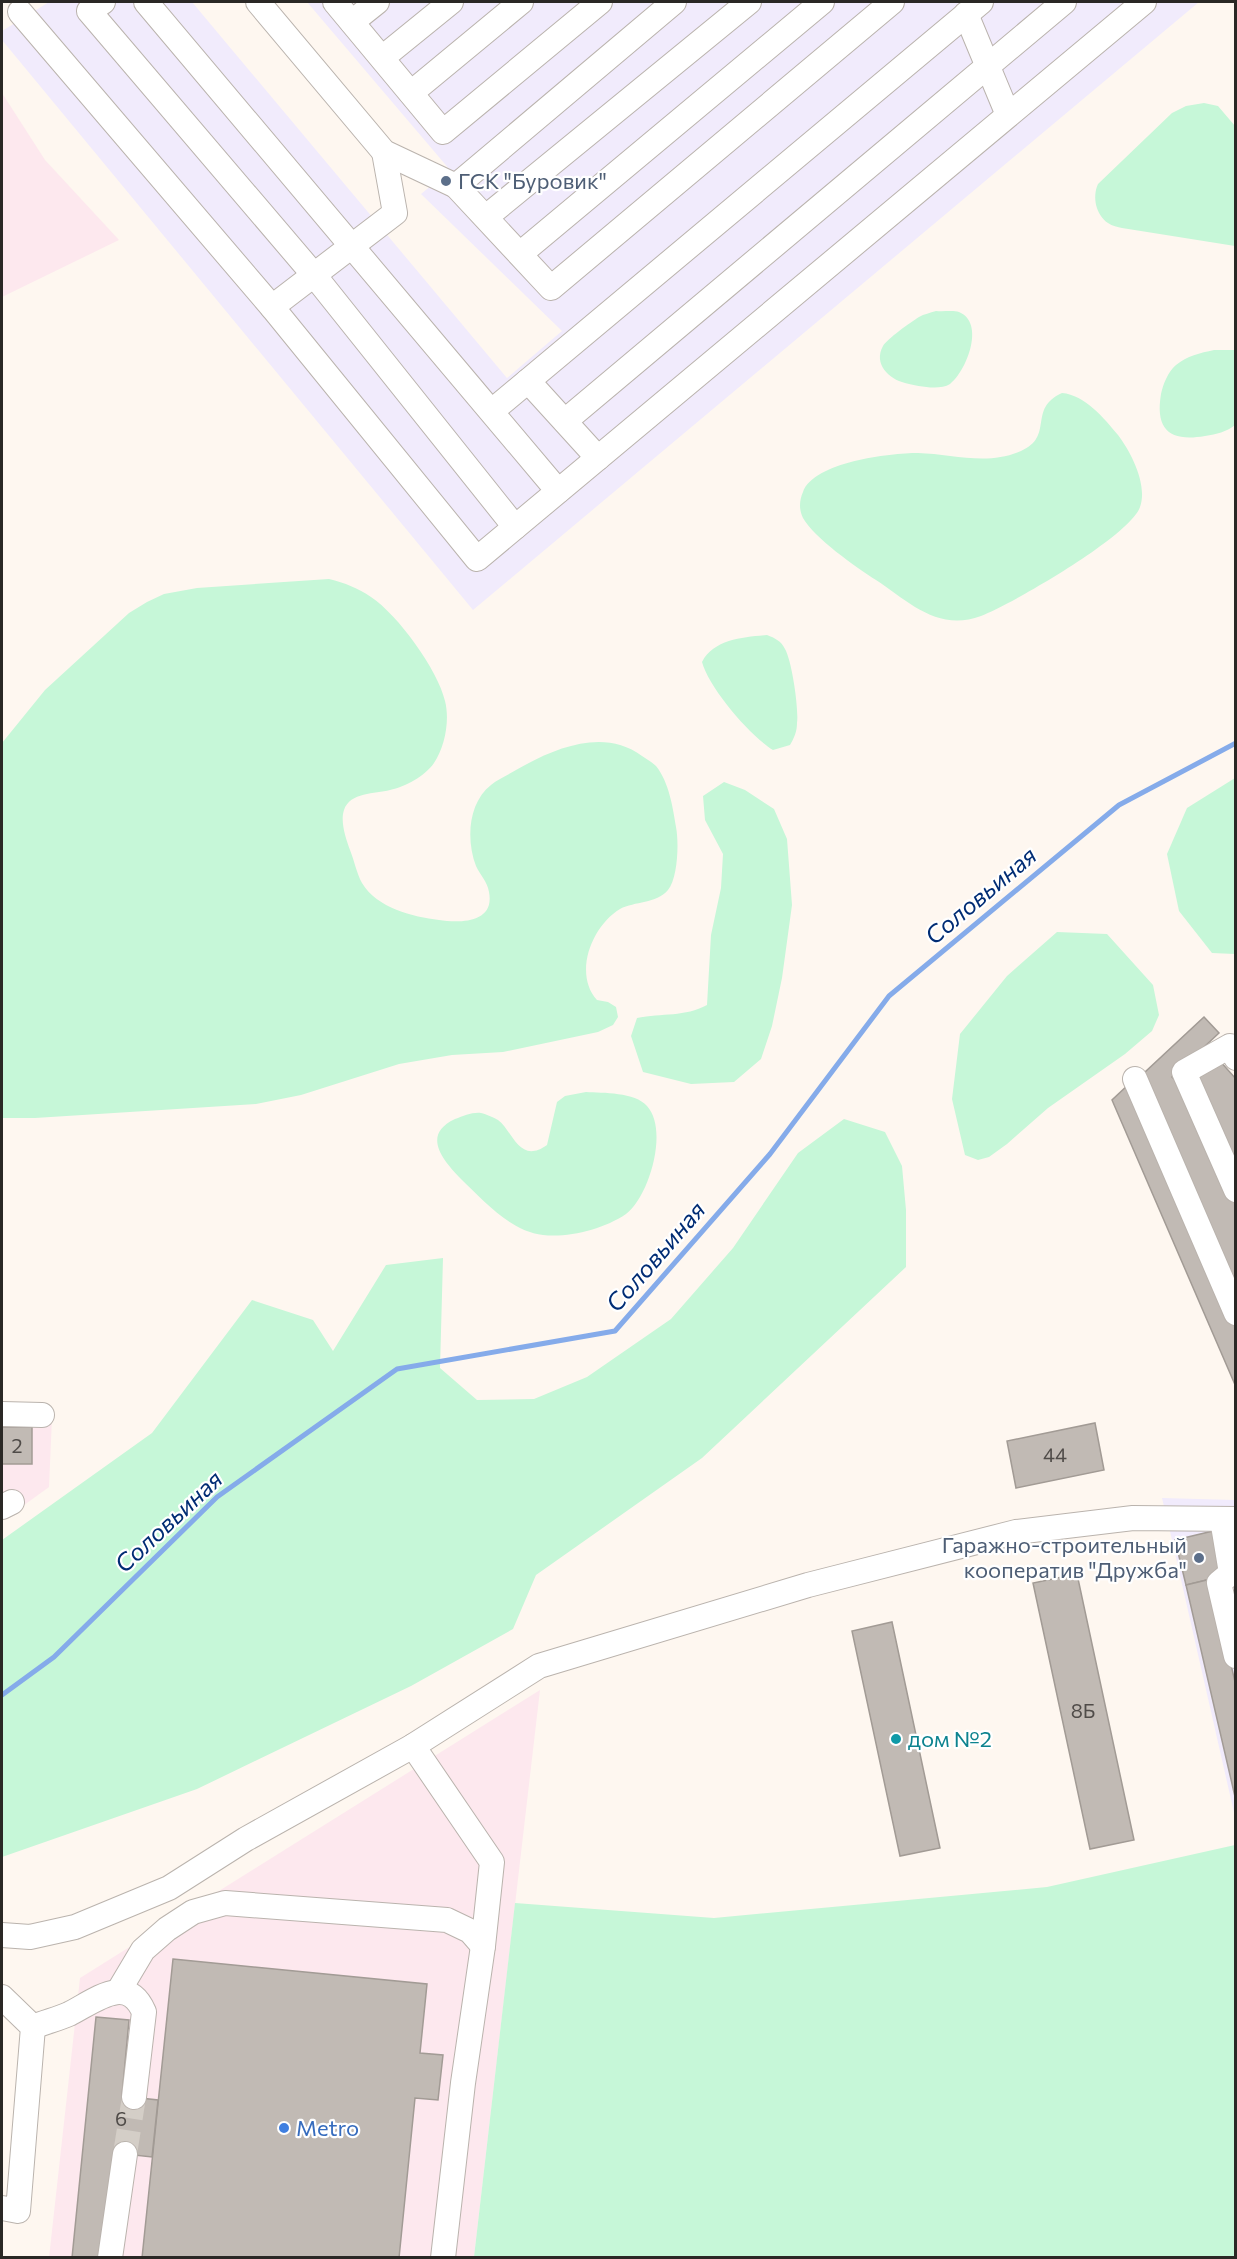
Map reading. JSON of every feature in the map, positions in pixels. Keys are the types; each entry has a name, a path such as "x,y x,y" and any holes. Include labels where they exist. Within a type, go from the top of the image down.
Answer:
{"lane":[{"path":"103,2 89,11 314,275 515,527"},
{"path":"146,2 558,491"},
{"path":"258,2 384,152 456,186 551,288 892,2"},
{"path":"335,2 443,132 600,2"},
{"path":"352,22 377,2"},
{"path":"382,58 451,2"},
{"path":"411,93 521,2"},
{"path":"456,186 674,2"},
{"path":"486,217 749,2"},
{"path":"520,254 822,2"},
{"path":"564,421 1064,2"},
{"path":"20,12 272,307 477,560 1144,2"},
{"path":"492,411 974,8 989,65 1008,115"},
{"path":"272,307 395,213 384,152"},
{"path":"528,381 598,458"},
{"path":"1236,1058 1230,1047 1184,1072 1236,1190"},
{"path":"1135,1080 1236,1313"},
{"path":"2,1414 42,1415"},
{"path":"2,1935 30,1937 75,1927 169,1888 246,1839 413,1746 539,1666 808,1585 1016,1532 1132,1518 1229,1519 1231,1573 1219,1583 1236,1656"},
{"path":"413,1746 492,1862 443,2258"},
{"path":"118,1992 143,1950 167,1929 193,1912 225,1903 447,1920 470,1931 483,1946"},
{"path":"33,2027 66,2015 107,1993 118,1992 131,1995 140,2002 144,2012 134,2097"},
{"path":"2,1997 33,2027"},
{"path":"2,2208 18,2211 33,2027"},
{"path":"110,2258 125,2154"}],"shaded area":[{"path":"49,2 192,2 507,378 562,331 421,194 450,170 307,2 1199,2 473,610 2,40 2,31"},
{"path":"2,93 45,160 119,240 2,297"},
{"path":"2,1418 52,1418 49,1487 2,1521"},
{"path":"1162,1498 1235,1500 1235,1817 1169,1527"},
{"path":"540,1690 474,2257 49,2258 80,1978"}],"green space":[{"path":"1204,103 1218,106 1235,126 1235,246 1122,228 1113,226 1104,220 1096,205 1095,194 1098,184 1172,113 1186,106"},
{"path":"936,311 959,312 967,318 971,326 971,348 962,369 950,384 940,387 905,383 893,378 881,365 880,353 883,346 915,319"},
{"path":"1214,350 1235,350 1235,425 1205,436 1174,435 1163,425 1160,417 1161,394 1166,378 1176,365 1185,359"},
{"path":"1062,393 1078,398 1093,408 1123,442 1133,459 1140,479 1142,498 1140,507 1132,520 1093,551 1042,584 996,609 965,620 951,620 925,612 836,552 808,526 803,518 800,505 803,492 810,482 837,466 872,457 905,453 996,458 1021,451 1037,438 1046,407 1052,399"},
{"path":"329,579 366,594 393,616 426,659 445,701 447,725 444,741 438,757 430,768 402,786 357,797 347,804 344,810 344,830 360,879 369,892 386,905 407,914 447,921 474,919 487,910 489,892 473,856 471,822 483,793 500,779 530,762 578,744 611,743 627,747 654,765 660,772 670,795 677,834 677,860 674,877 663,895 626,906 610,917 594,938 586,964 590,989 597,1000 608,1002 616,1007 618,1017 613,1025 598,1032 503,1052 452,1055 399,1064 301,1095 256,1104 35,1118 2,1118 2,743 45,690 129,613 147,602 164,594 197,588"},
{"path":"767,635 780,642 788,655 797,708 796,729 790,745 773,750 742,723 721,698 702,662 707,654 722,644 739,638"},
{"path":"1235,778 1235,954 1212,953 1179,911 1167,854 1187,808"},
{"path":"724,782 745,790 774,809 787,839 792,905 782,978 772,1026 761,1059 734,1082 691,1084 643,1072 631,1036 637,1018 682,1013 707,1005 711,935 721,888 723,854 705,820 703,796"},
{"path":"1057,932 1107,934 1153,985 1159,1015 1152,1031 1125,1054 1048,1108 989,1157 978,1160 965,1155 952,1099 960,1034 1007,976"},
{"path":"586,1092 618,1094 642,1101 653,1117 656,1131 653,1163 642,1193 626,1214 597,1228 575,1234 553,1236 520,1228 498,1214 461,1179 438,1148 439,1132 445,1125 468,1114 478,1113 498,1120 523,1149 537,1150 547,1145 557,1102 565,1096"},
{"path":"844,1119 885,1132 902,1166 906,1210 906,1267 702,1458 536,1575 513,1629 411,1686 197,1789 2,1857 2,1540 152,1433 252,1300 313,1320 333,1351 386,1265 443,1258 440,1368 477,1400 534,1399 587,1377 671,1319 733,1248 798,1153"},
{"path":"1235,1845 1235,2257 474,2257 515,1903 714,1918 1047,1887"}],"building":[{"path":"1204,1017 1219,1033 1172,1077 1187,1092 1236,1204 1236,1300 1144,1073"},
{"path":"1219,1060 1236,1079 1236,1173 1192,1071"},
{"path":"1129,1084 1236,1327 1236,1387 1112,1100"},
{"path":"1095,1423 1104,1470 1016,1488 1007,1441"},
{"path":"2,1427 32,1427 32,1464 2,1464"},
{"name":"Гаражно-строительный кооператив \"Дружба\"","path":"1213,1531 1223,1576 1186,1585 1175,1540"},
{"path":"1077,1574 1134,1840 1090,1849 1033,1583"},
{"path":"1211,1579 1236,1686 1236,1801 1186,1585"},
{"name":"дом №2","path":"892,1622 940,1848 900,1856 852,1631"},
{"name":"Metro","path":"173,1959 427,1984 420,2053 443,2055 438,2100 415,2098 399,2258 142,2258"},
{"path":"96,2017 129,2020 122,2096 158,2100 152,2157 116,2153 106,2258 72,2258"}],"waterway":[{"name":"Соловьиная","path":"2,1695 54,1657 217,1497 397,1369 615,1331 770,1154 889,996 1119,805 1236,743"}],"tunnel":[{"path":"125,2154 134,2097"}],"place":[{"name":"ГСК \"Буровик\"","path":"446,181"},
{"name":"Гаражно-строительный кооператив \"Дружба\"","path":"1199,1558"},
{"name":"дом №2","path":"896,1739"},
{"name":"Metro","path":"284,2128"}]}
